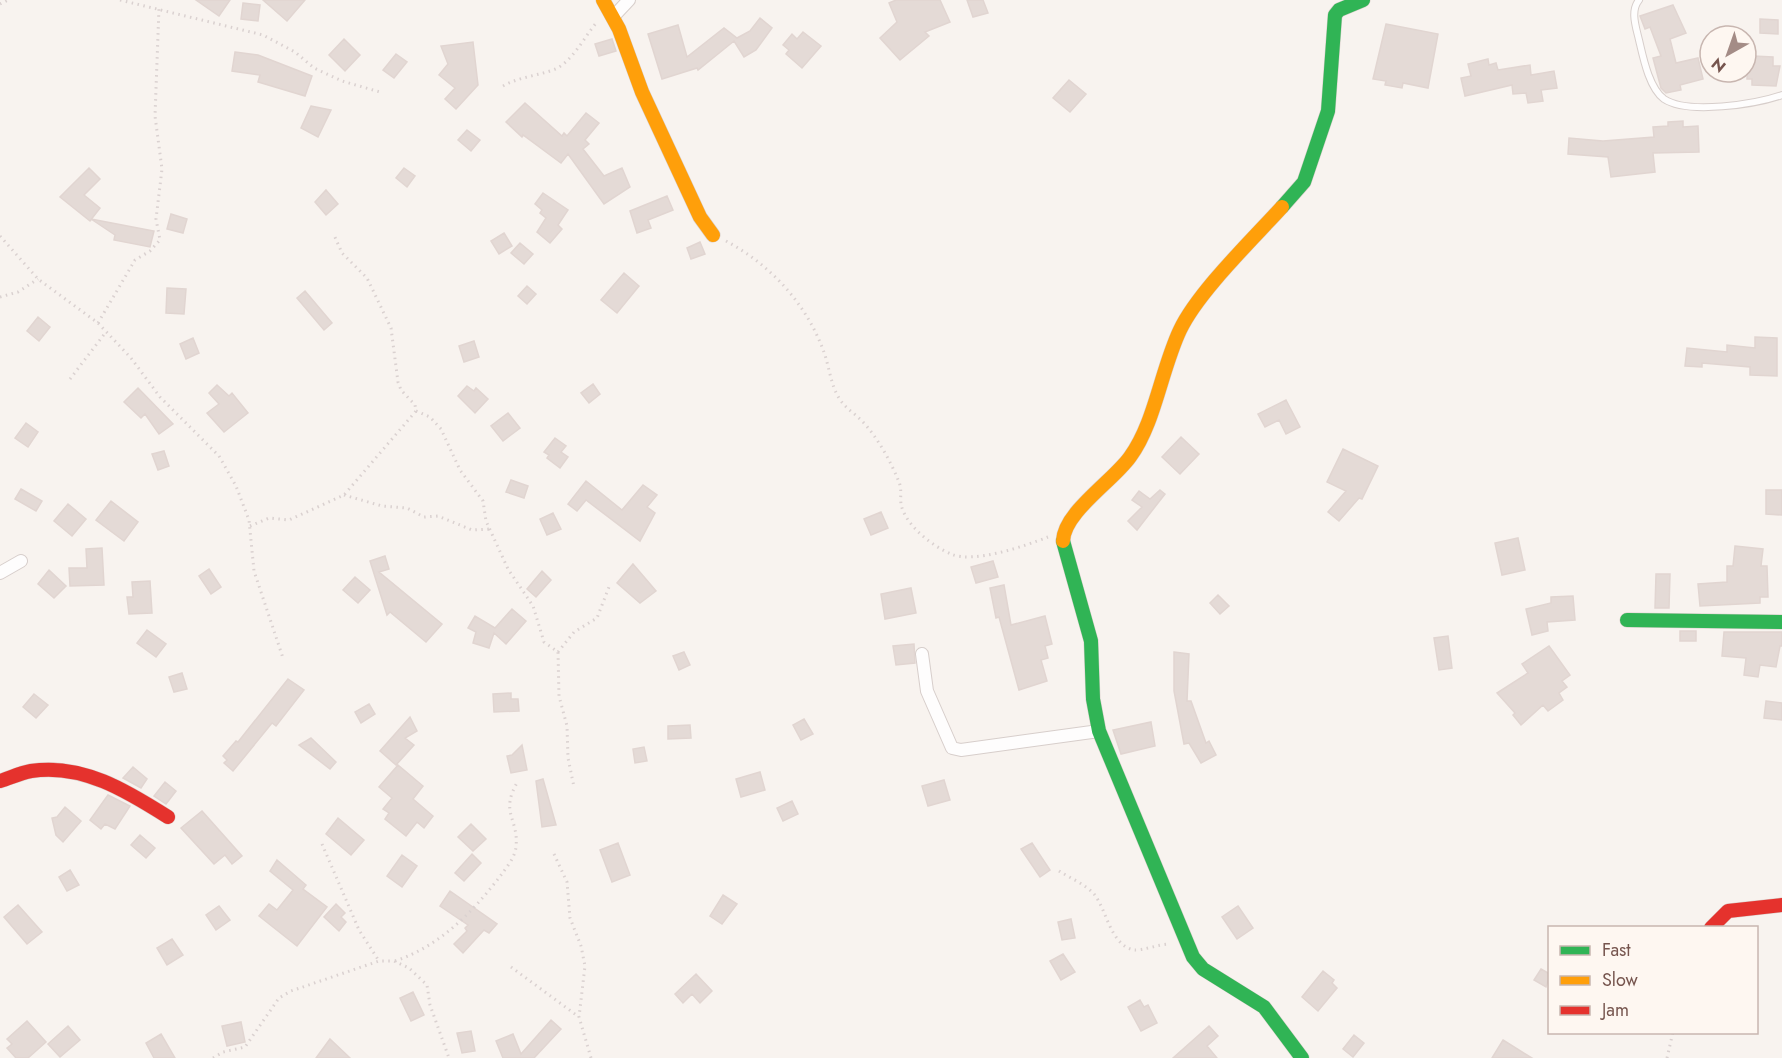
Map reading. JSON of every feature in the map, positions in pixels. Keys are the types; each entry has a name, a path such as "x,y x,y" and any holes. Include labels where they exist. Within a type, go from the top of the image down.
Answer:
{"street":[{"path":"629,0 608,9 647,102 700,217 713,235"},
{"path":"1302,1058 1264,1008 1203,969 1191,953 1099,731 1093,699 1091,641 1062,539 1063,530 1140,444 1167,358 1181,327 1197,303 1304,182 1328,111 1335,15 1339,10 1363,0"},
{"path":"0,573 21,561"},
{"path":"1627,620 1782,622"},
{"path":"922,654 927,691 952,748 961,750 1099,731"},
{"path":"0,782 30,771 76,772 121,788 168,817"},
{"path":"1712,926 1728,911 1782,905"}],"lane":[{"path":"1639,0 1634,16 1642,50 1653,86 1663,98 1678,104 1725,106 1764,101 1782,94"}],"path":[{"path":"0,4 8,0"},
{"path":"120,0 159,8 217,26 263,35 295,52 315,68 342,81 380,92"},
{"path":"98,323 135,261 156,246 160,240 156,219 162,169 154,116 159,8"},
{"path":"503,86 514,80 553,70 566,62 608,9"},
{"path":"333,235 342,253 367,278 391,328 398,382 401,390 415,405 416,411"},
{"path":"713,235 755,259 777,276 803,312 821,344 832,374 834,391 844,407 861,420 875,437 900,484 904,516 919,532 951,554 964,558 981,556 1033,542 1063,530"},
{"path":"0,236 38,279 98,323 131,358 160,397 219,456 240,495 249,526 254,571 283,658"},
{"path":"0,297 18,292 38,279"},
{"path":"69,379 106,332"},
{"path":"249,526 268,518 289,520 344,495 416,411"},
{"path":"416,411 430,417 441,429 460,470 483,501 490,529 508,568 533,606 544,642 558,652"},
{"path":"344,495 382,506 407,508 424,517 438,516 472,530 490,529"},
{"path":"574,787 568,758 567,726 559,696 558,652 574,632 597,618 609,587"},
{"path":"394,962 414,955 455,926 482,900 505,869 516,847 509,816 509,799 518,780"},
{"path":"322,844 359,930 379,961"},
{"path":"554,854 567,882 570,918 581,946 585,966 579,1017 591,1058"},
{"path":"1059,871 1092,893 1113,933 1130,949 1138,950 1159,944 1173,944 1191,953"},
{"path":"213,1058 223,1052 245,1047 279,998 291,991 379,961 394,962 409,969 427,985 430,1005 449,1058"},
{"path":"512,967 579,1017"},
{"path":"1667,1058 1673,1034"}],"building":[{"path":"196,0 230,0 219,16"},
{"path":"263,0 305,0 287,21"},
{"path":"896,0 940,0 950,22 925,32 929,36 900,60 880,38 897,22 889,3"},
{"path":"967,0 983,0 988,13 973,17"},
{"path":"243,3 260,5 258,21 241,19"},
{"path":"1673,5 1686,33 1670,39 1676,63 1698,58 1698,80 1680,85 1681,90 1666,93 1661,88 1653,58 1661,56 1650,27 1645,29 1640,16"},
{"path":"760,18 772,28 756,50 744,57 734,41 698,70 697,68 662,79 648,34 678,25 687,57 724,28 737,38 750,31"},
{"path":"1760,19 1778,20 1778,34 1760,33"},
{"path":"1386,24 1438,34 1428,88 1403,83 1402,88 1385,85 1386,81 1373,79"},
{"path":"803,32 821,46 802,68 786,54 789,50 783,45 792,34 797,39"},
{"path":"344,39 360,55 345,71 329,55"},
{"path":"612,39 616,51 599,56 595,44"},
{"path":"473,42 478,85 456,109 445,99 455,88 439,75 448,64 441,46"},
{"path":"235,52 258,55 312,76 305,96 258,82 260,75 232,71"},
{"path":"396,54 407,62 394,78 383,70"},
{"path":"1758,56 1773,57 1773,66 1780,66 1776,86 1752,85 1758,84"},
{"path":"1488,59 1489,65 1496,63 1498,70 1530,65 1531,75 1554,71 1557,88 1541,90 1543,101 1528,103 1526,93 1513,94 1512,85 1465,96 1461,78 1471,76 1468,64"},
{"path":"1069,80 1086,94 1070,112 1053,98"},
{"path":"525,103 562,136 564,133 567,136 586,113 599,123 585,140 589,144 583,149 604,176 622,168 630,187 604,204 568,154 561,163 523,135 522,137 506,122"},
{"path":"311,106 331,110 318,137 301,128"},
{"path":"1683,121 1683,127 1698,126 1699,152 1653,153 1655,172 1611,177 1608,157 1568,154 1569,138 1603,141 1654,137 1653,127 1668,126 1668,122"},
{"path":"467,130 480,140 471,151 458,140"},
{"path":"89,168 100,179 84,195 100,208 90,221 60,197"},
{"path":"404,168 415,176 407,187 396,178"},
{"path":"326,190 338,204 326,215 315,202"},
{"path":"543,193 568,210 558,225 562,229 550,243 537,232 546,218 535,204"},
{"path":"667,196 673,210 648,220 651,228 637,233 630,211"},
{"path":"171,214 187,219 183,233 167,229"},
{"path":"91,219 154,231 150,247 114,240 115,235"},
{"path":"504,233 512,246 499,254 491,241"},
{"path":"700,242 705,254 691,259 687,248"},
{"path":"520,243 533,254 524,264 511,253"},
{"path":"624,273 639,286 617,313 601,300"},
{"path":"527,286 536,294 527,304 518,296"},
{"path":"167,288 186,289 184,314 166,313"},
{"path":"305,291 332,323 324,330 297,298"},
{"path":"38,317 50,327 39,341 27,331"},
{"path":"1755,337 1777,338 1777,376 1750,375 1750,367 1702,363 1702,367 1685,366 1687,348 1727,352 1727,345 1755,348"},
{"path":"193,338 199,353 186,359 180,344"},
{"path":"474,341 479,357 464,362 459,346"},
{"path":"593,384 600,394 589,403 581,393"},
{"path":"217,385 229,396 232,393 248,413 224,432 207,413 219,404 209,393"},
{"path":"467,386 474,391 476,388 488,399 475,413 458,396"},
{"path":"138,388 173,424 159,434 145,414 141,418 124,402"},
{"path":"1286,400 1300,427 1286,434 1279,420 1265,427 1258,414"},
{"path":"508,413 520,428 503,441 491,426"},
{"path":"26,423 38,432 28,447 15,438"},
{"path":"1181,437 1199,454 1180,474 1162,457"},
{"path":"555,438 566,446 561,452 568,457 560,468 547,458 549,455 544,452"},
{"path":"1343,449 1378,466 1362,499 1359,498 1339,521 1328,512 1346,491 1327,482"},
{"path":"164,451 169,466 158,470 152,454"},
{"path":"511,480 528,486 524,498 506,492"},
{"path":"586,481 622,510 643,485 657,495 647,507 655,513 640,541 586,500 577,511 568,504"},
{"path":"21,489 42,501 36,511 15,499"},
{"path":"1160,490 1165,494 1137,530 1128,521 1142,507 1132,500 1139,491 1150,499"},
{"path":"1766,490 1782,490 1782,515 1766,514"},
{"path":"111,501 138,522 124,541 96,520"},
{"path":"68,504 86,519 72,536 54,521"},
{"path":"881,512 888,528 871,535 864,519"},
{"path":"553,513 561,529 547,535 540,519"},
{"path":"1518,538 1525,570 1502,575 1495,543"},
{"path":"1735,546 1763,549 1761,566 1767,566 1768,597 1760,597 1760,603 1700,606 1698,584 1727,582 1727,566 1733,566"},
{"path":"102,548 104,585 70,586 69,568 87,568 86,549"},
{"path":"385,556 389,569 379,572 442,624 426,642 390,612 387,615 370,561"},
{"path":"993,561 998,577 976,583 971,567"},
{"path":"633,564 656,591 640,603 617,583"},
{"path":"209,569 221,587 211,594 199,576"},
{"path":"49,570 66,586 54,598 38,584"},
{"path":"542,571 551,580 536,597 527,589"},
{"path":"1656,574 1670,574 1669,608 1655,608"},
{"path":"355,577 370,590 358,603 343,590"},
{"path":"150,581 152,613 129,614 127,597 133,597 132,582"},
{"path":"1004,585 1011,625 1045,616 1052,644 1045,646 1048,658 1041,660 1047,681 1019,690 999,617 996,618 990,588"},
{"path":"911,588 916,613 885,619 881,594"},
{"path":"1218,595 1229,606 1220,614 1210,603"},
{"path":"1573,596 1575,620 1547,622 1548,631 1532,635 1526,609 1551,603 1551,597"},
{"path":"512,609 526,621 506,644 494,633 489,648 473,643 476,632 468,628 475,616 495,628"},
{"path":"147,630 166,644 156,657 137,643"},
{"path":"1680,631 1696,631 1696,641 1680,641"},
{"path":"1724,632 1782,632 1782,646 1780,646 1776,667 1760,665 1758,677 1744,675 1746,658 1722,656"},
{"path":"1448,636 1452,668 1439,670 1434,638"},
{"path":"914,644 915,663 896,665 893,646"},
{"path":"1549,646 1570,675 1562,681 1567,687 1559,693 1563,700 1548,711 1543,705 1521,725 1513,715 1515,713 1497,693 1528,673 1522,664"},
{"path":"684,652 690,665 679,670 673,656"},
{"path":"1174,652 1189,654 1187,701 1191,701 1206,743 1209,741 1216,755 1201,763 1189,743 1184,744 1174,691"},
{"path":"182,673 187,689 174,692 169,677"},
{"path":"288,679 304,690 276,726 272,723 233,771 224,763 227,760 223,756 236,741 238,742"},
{"path":"511,693 511,699 518,699 519,711 494,712 493,694"},
{"path":"34,694 48,705 36,718 23,707"},
{"path":"1766,701 1782,703 1782,720 1764,718"},
{"path":"369,704 375,714 361,723 355,712"},
{"path":"410,717 417,731 405,738 414,745 396,765 380,751"},
{"path":"804,719 813,734 801,740 793,725"},
{"path":"1151,722 1155,746 1121,754 1113,730"},
{"path":"690,725 691,738 668,739 668,726"},
{"path":"311,738 336,762 330,769 299,745"},
{"path":"522,745 527,770 511,773 507,756 512,755"},
{"path":"644,747 647,761 635,763 633,749"},
{"path":"398,765 423,786 413,799 433,816 424,828 417,822 406,836 385,819 389,813 383,809 392,798 379,787"},
{"path":"133,767 147,779 141,788 123,778"},
{"path":"760,772 765,790 741,797 736,779"},
{"path":"543,779 556,825 542,827 536,781"},
{"path":"944,780 950,800 928,806 922,786"},
{"path":"165,782 176,791 166,804 154,796"},
{"path":"108,795 130,806 115,829 105,824 101,829 90,820"},
{"path":"792,801 798,814 783,821 777,808"},
{"path":"65,807 81,821 63,842 56,835 52,818 57,817"},
{"path":"202,811 242,856 232,864 225,855 214,864 181,828"},
{"path":"338,818 364,840 351,855 326,834"},
{"path":"471,824 486,839 473,851 458,837"},
{"path":"140,835 155,848 146,858 131,845"},
{"path":"618,843 630,875 612,882 600,850"},
{"path":"1032,843 1050,870 1040,877 1021,849"},
{"path":"472,854 481,863 464,881 455,873"},
{"path":"402,855 417,866 402,887 387,876"},
{"path":"277,860 306,885 303,889 327,907 297,946 259,916 269,904 277,910 293,890 270,871"},
{"path":"70,870 79,885 67,891 59,877"},
{"path":"450,891 497,924 489,933 484,930 463,953 454,944 467,931 465,928 468,925 440,906"},
{"path":"723,895 737,904 722,924 710,916"},
{"path":"336,904 345,913 341,917 346,922 339,931 324,917"},
{"path":"18,905 42,932 27,944 4,917"},
{"path":"219,906 230,920 216,930 206,915"},
{"path":"1238,906 1253,928 1237,939 1222,917"},
{"path":"1071,919 1075,938 1062,940 1058,922"},
{"path":"172,939 183,955 167,965 157,948"},
{"path":"1063,954 1075,972 1061,980 1050,961"},
{"path":"1541,969 1548,973 1546,987 1534,980"},
{"path":"1323,971 1334,980 1332,983 1337,988 1318,1011 1302,997"},
{"path":"696,974 712,991 700,1003 692,994 683,1003 675,994"},
{"path":"413,992 424,1015 411,1021 400,998"},
{"path":"1140,1000 1144,1007 1148,1005 1157,1023 1141,1031 1128,1007"},
{"path":"551,1020 561,1029 534,1058 503,1058 496,1041 513,1034 521,1054"},
{"path":"27,1021 46,1042 28,1058 16,1058 7,1048 12,1044 7,1039"},
{"path":"241,1022 245,1042 227,1046 222,1026"},
{"path":"68,1026 80,1040 60,1057 48,1044"},
{"path":"1209,1026 1218,1036 1207,1046 1217,1058 1173,1058"},
{"path":"471,1031 475,1051 462,1053 457,1033"},
{"path":"161,1034 175,1058 154,1058 146,1043"},
{"path":"1354,1035 1364,1043 1353,1057 1343,1049"},
{"path":"330,1039 350,1058 316,1058"},
{"path":"1503,1040 1532,1058 1492,1058"}],"traffic: fast":[{"path":"1282,207 1304,182 1328,111 1335,15 1339,10 1363,0"},
{"path":"1063,541 1091,641 1093,699 1099,731 1193,957 1203,969 1264,1007 1302,1058"},
{"path":"1627,620 1782,622"}],"traffic: slow":[{"path":"603,0 619,29 642,92 700,217 713,235"},
{"path":"1063,541 1065,530 1080,508 1122,466 1139,443 1152,412 1173,346 1188,315 1226,267 1282,207"}],"traffic: jam":[{"path":"0,781 31,771 68,771 103,781 168,817"},
{"path":"1713,926 1728,911 1782,905"}]}
